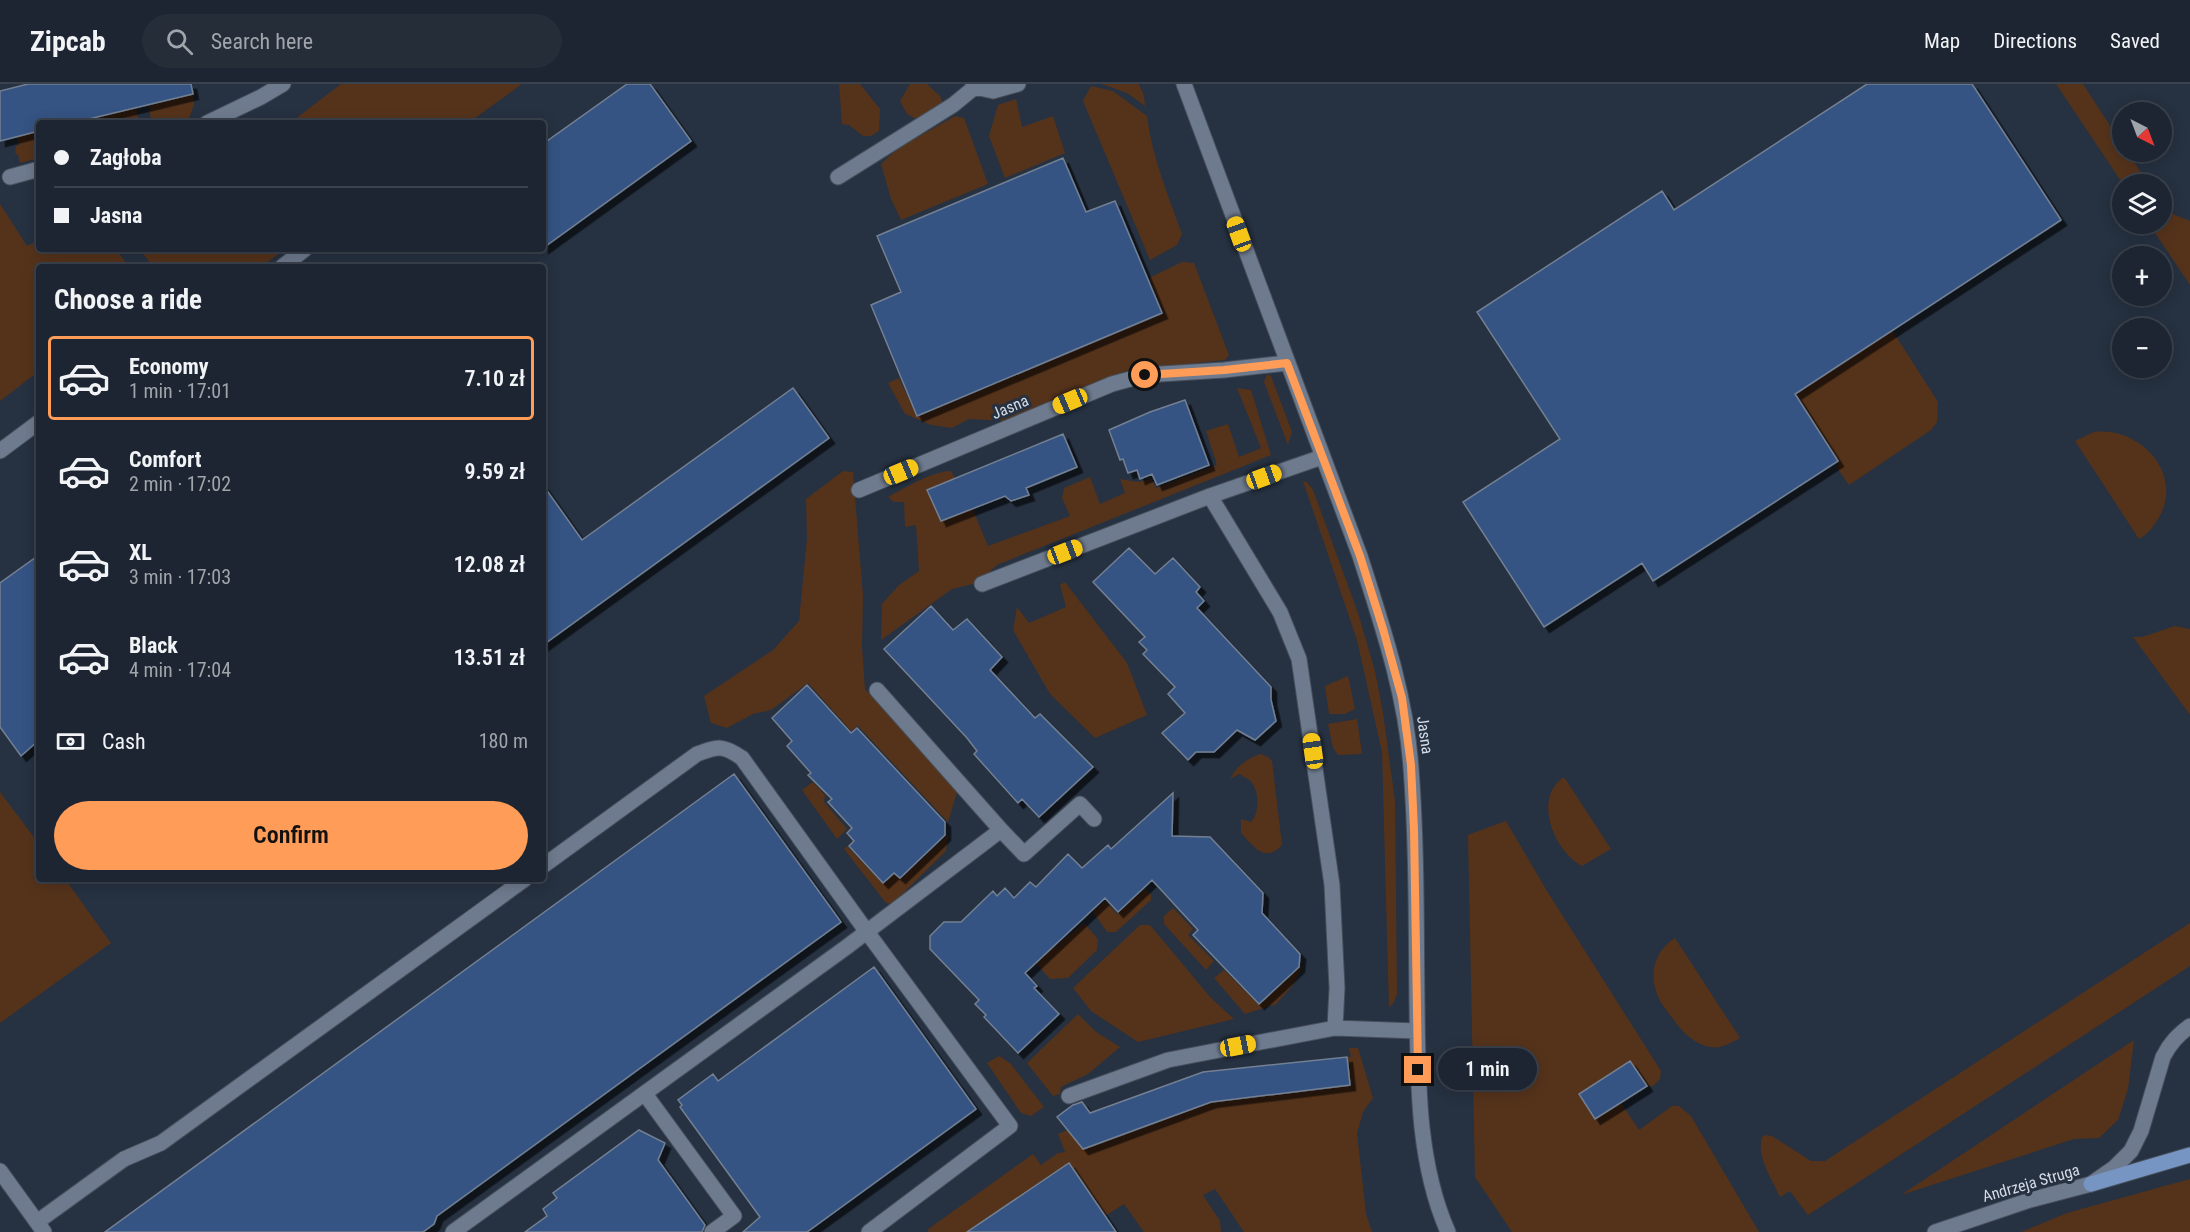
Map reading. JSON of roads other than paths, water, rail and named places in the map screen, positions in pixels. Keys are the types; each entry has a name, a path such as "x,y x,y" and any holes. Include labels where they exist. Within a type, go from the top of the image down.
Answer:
{"main road":[{"path":"2091,1184 2190,1155"}],"street":[{"path":"213,120 283,84"},
{"path":"838,177 953,105 974,85 993,91 1018,84"},
{"name":"Jasna","path":"1184,84 1363,567 1402,698 1411,765 1414,829 1419,1090 1426,1158 1437,1207 1448,1232"},
{"path":"10,177 36,170"},
{"path":"286,264 301,252"},
{"name":"Jasna","path":"859,490 1112,384 1145,375 1287,363"},
{"path":"0,451 36,424"},
{"path":"982,584 1210,496 1322,457"},
{"path":"1210,496 1280,612 1299,659 1332,885 1337,988 1335,1028"},
{"path":"877,690 1024,854 1080,804 1094,819"},
{"path":"546,864 697,754 716,747 728,748 742,758 1010,1126 869,1232"},
{"path":"453,1232 867,932 1001,830"},
{"path":"0,1171 41,1227 124,1159 161,1143 521,882"},
{"name":"Andrzeja Struga","path":"1935,1232 2030,1200 2091,1184 2114,1168 2130,1151 2140,1131 2163,1057 2177,1036 2190,1026"},
{"path":"1069,1096 1168,1060 1335,1028 1417,1031"},
{"path":"645,1094 734,1216 712,1232"}]}
